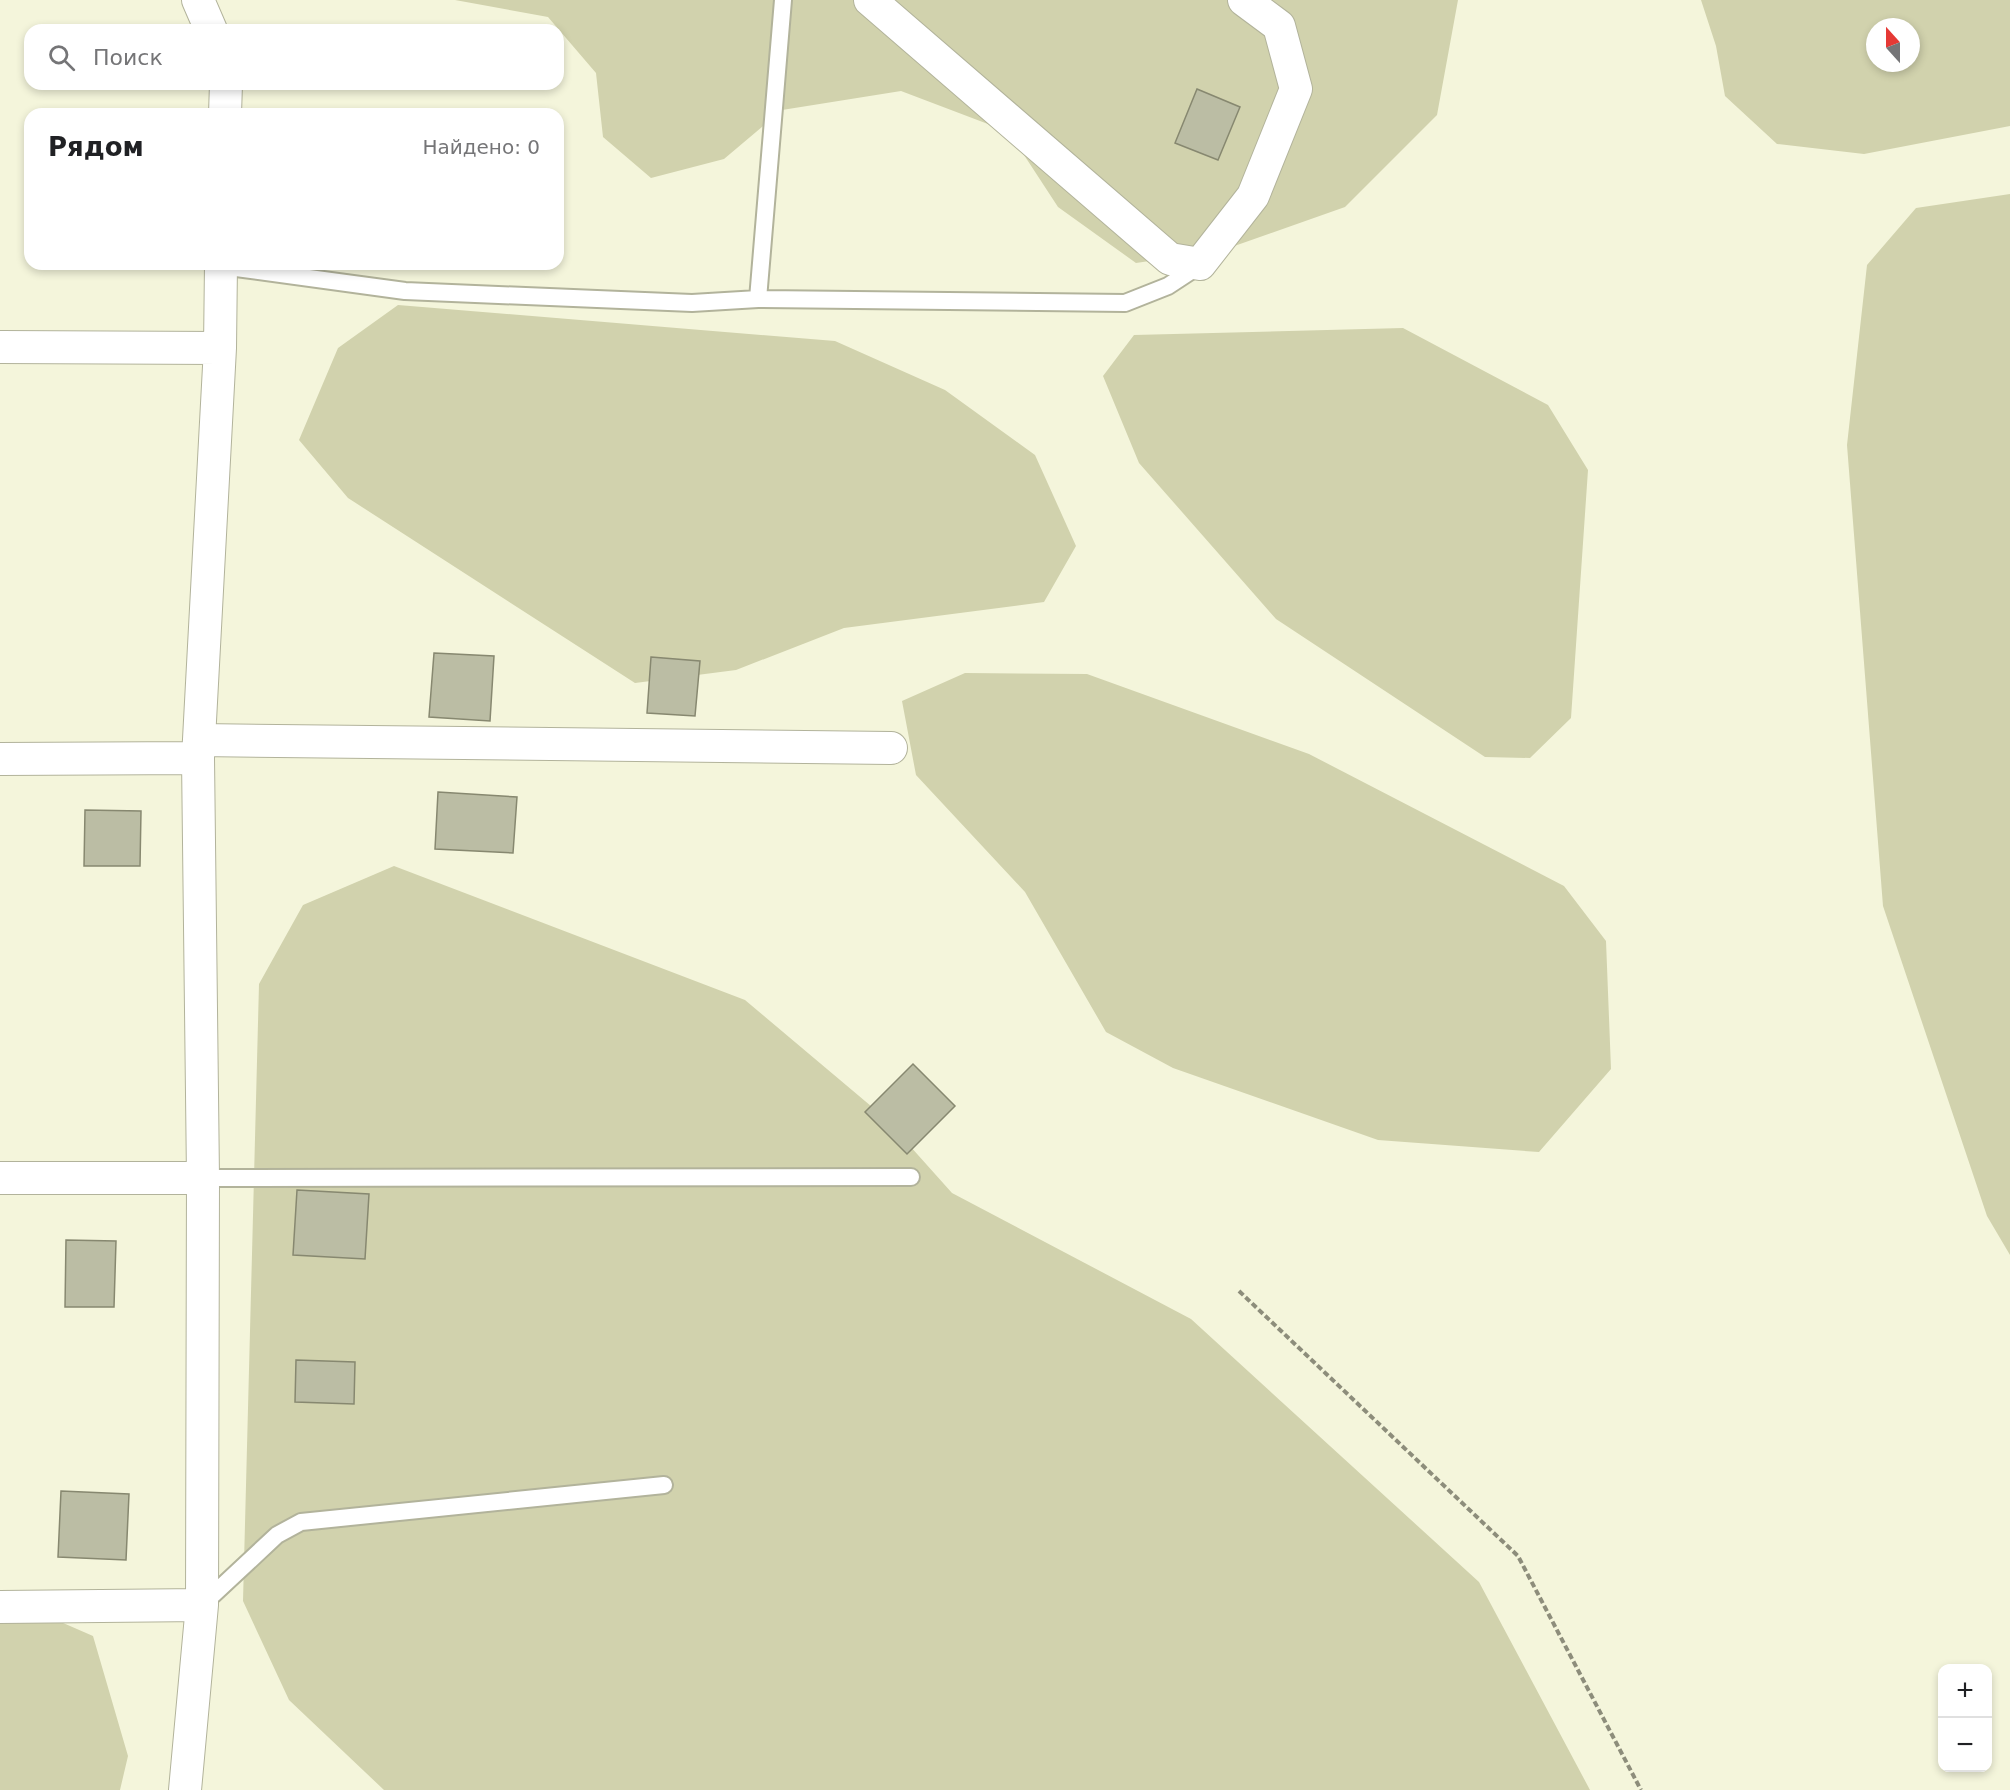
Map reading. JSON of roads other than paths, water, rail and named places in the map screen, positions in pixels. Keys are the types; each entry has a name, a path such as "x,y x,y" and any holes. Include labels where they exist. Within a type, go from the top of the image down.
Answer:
{"street":[{"path":"198,0 208,24"},
{"path":"870,0 1170,259 1200,264 1253,196 1296,89 1279,26 1244,0"},
{"path":"225,108 226,90"},
{"path":"185,1790 202,1605 203,1178 198,749 220,348 221,270"},
{"path":"0,346 220,348"},
{"path":"0,759 198,749 891,748"},
{"path":"0,1178 203,1178"},
{"path":"0,1607 202,1605"}],"lane":[{"path":"758,299 783,0"},
{"path":"256,270 405,291 692,303 758,299 1125,303 1168,286 1200,264"},
{"path":"203,1178 911,1177"},
{"path":"202,1605 277,1535 301,1522 664,1485"}]}
